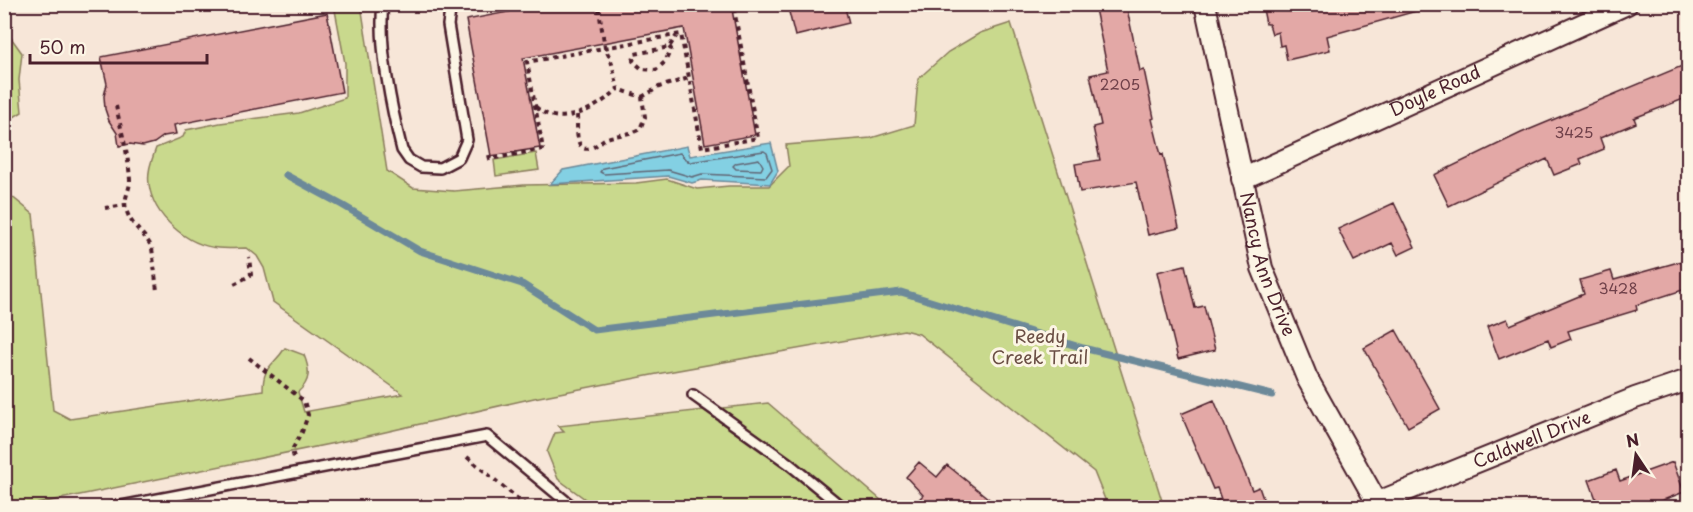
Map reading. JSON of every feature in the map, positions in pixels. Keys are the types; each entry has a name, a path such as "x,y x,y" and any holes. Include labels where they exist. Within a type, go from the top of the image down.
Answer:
{"street":[{"name":"Nancy Ann Drive","path":"1205,4 1262,268 1307,378 1379,505"},
{"name":"Doyle Road","path":"1242,179 1627,4"},
{"name":"Caldwell Drive","path":"1379,505 1635,398 1689,380"}],"lane":[{"path":"382,4 381,20 386,66 402,150 409,160 421,167 440,168 459,158 467,140 448,25 451,4"},
{"path":"693,395 788,463 843,507"},
{"path":"111,507 486,436 574,507"}],"path":[{"path":"598,4 605,48 611,60 618,89"},
{"path":"489,155 490,159 543,149 527,62 677,34 681,34 702,148 758,138 733,4"},
{"path":"669,47 635,54 633,61 642,69 656,70 668,57 671,49 669,47 677,34"},
{"path":"618,89 642,97 659,87 689,78"},
{"path":"536,107 547,114 577,115 592,108 618,89"},
{"path":"577,115 580,146 590,149 608,138 627,135 640,129 645,117 642,97"},
{"path":"116,106 130,184 125,205 133,225 152,248 157,291"},
{"path":"105,208 125,205"},
{"path":"234,284 251,275 249,257"},
{"path":"249,358 304,401 308,415 292,450 297,472"},
{"path":"450,442 529,507"}],"green space":[{"name":"Reedy Creek Trail","path":"334,5 361,5 387,171 413,188 454,191 524,185 636,183 667,179 697,189 769,186 789,166 786,145 871,138 914,125 918,79 948,52 980,33 1011,23 1164,507 1108,507 1094,472 919,334 904,330 534,398 359,438 21,507 5,507 5,191 33,214 53,410 70,419 263,390 267,371 285,348 304,355 306,360 307,379 298,392 304,412 403,394 273,302 264,268 257,256 247,248 207,246 195,242 174,227 157,207 149,184 149,170 156,148 183,137 186,130 220,123 299,113 345,98 345,63"},
{"path":"4,28 22,53 19,80 22,112 14,117 5,115"},
{"path":"536,153 539,170 496,176 494,160"},
{"path":"768,403 889,507 596,507 558,479 547,452 555,433 564,432 558,426"}],"water":[{"path":"771,143 778,171 770,184 702,180 692,183 668,176 550,184 563,170 687,146 690,156"}],"building":[{"path":"549,4 731,4 755,135 705,144 684,28 523,58 540,148 491,156 466,20"},
{"path":"787,4 844,4 849,23 795,36"},
{"path":"1094,4 1126,4 1140,71 1144,70 1154,118 1152,119 1161,155 1163,154 1179,228 1148,235 1136,182 1080,192 1075,164 1100,160 1093,127 1101,125 1090,75 1108,71"},
{"path":"1262,4 1419,4 1420,10 1327,36 1330,50 1287,60 1284,45 1280,46 1278,32 1272,34 1269,24 1266,24"},
{"path":"327,13 342,92 174,125 176,134 164,136 154,143 143,146 130,144 119,146 117,133 105,109 104,96 107,84 101,57"},
{"path":"1689,63 1689,97 1634,118 1636,123 1600,138 1604,149 1580,159 1582,164 1554,175 1547,159 1449,206 1434,175 1521,133"},
{"path":"1394,203 1415,247 1398,255 1392,243 1354,261 1338,229"},
{"path":"1689,259 1689,288 1636,305 1637,310 1568,331 1571,339 1551,347 1548,339 1499,359 1487,327 1507,319 1510,325 1584,294 1580,280 1611,271 1614,280"},
{"path":"1185,265 1195,308 1204,306 1215,350 1178,359 1157,272"},
{"path":"1396,330 1440,409 1408,427 1364,348"},
{"path":"1214,400 1252,490 1259,487 1266,507 1209,507 1209,503 1221,499 1217,488 1213,489 1181,414"},
{"path":"919,462 937,477 947,465 999,507 912,507 923,495 906,477"},
{"path":"1673,462 1684,492 1658,502 1660,507 1599,507 1589,480 1616,470 1620,481"}],"waterway":[{"path":"286,175 420,251 522,284 594,330 901,292 1083,348 1272,395"}]}
